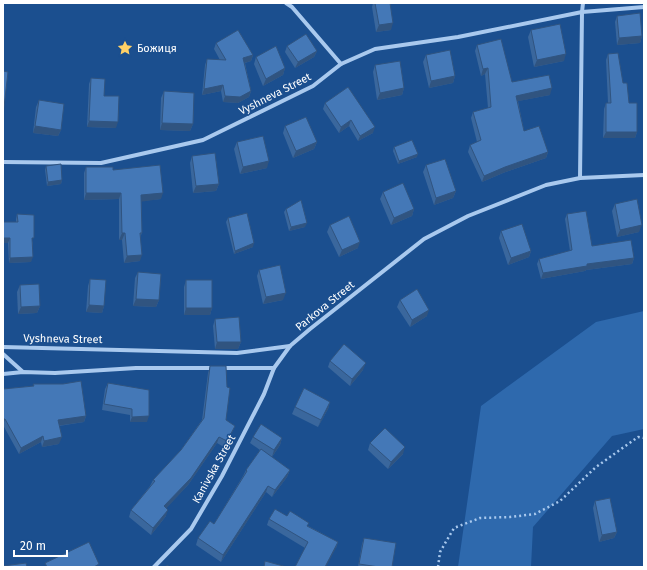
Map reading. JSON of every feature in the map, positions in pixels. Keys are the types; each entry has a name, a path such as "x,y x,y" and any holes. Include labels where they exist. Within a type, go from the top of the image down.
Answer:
{"street":[{"path":"286,3 292,7 340,64"},
{"path":"580,178 583,3"},
{"name":"Vyshneva Street","path":"3,162 101,163 203,140 313,86 340,64 375,50 458,36 582,12 644,7"},
{"name":"Parkova Street","path":"274,368 290,346 310,328 424,238 468,216 546,185 580,178 644,175"},
{"name":"Vyshneva Street","path":"3,347 237,353 290,346"},
{"path":"3,354 23,372"},
{"path":"3,374 23,372 55,373 136,368 274,368"},
{"name":"Kanivska Street","path":"154,567 191,529 222,476 264,394 274,368"}],"path":[{"path":"438,567 440,552 454,528 480,518 535,514 560,501 596,468 638,437 644,438"}],"shaded area":[{"path":"644,311 644,429 612,436 533,527 531,567 458,567 481,406 596,322"}],"building":[{"path":"375,3 390,3 393,23 379,25"},
{"path":"640,13 642,36 619,38 617,16"},
{"path":"560,24 566,54 537,60 531,30"},
{"path":"238,30 253,55 243,58 251,91 240,97 225,96 223,85 204,89 207,59 226,60 216,43"},
{"path":"306,34 317,51 298,62 287,46"},
{"path":"501,39 512,82 549,75 552,88 516,96 524,131 539,126 548,152 484,176 470,145 481,140 473,112 491,107 488,68 483,69 477,45"},
{"path":"276,46 285,68 266,79 256,57"},
{"path":"450,50 455,76 431,81 426,55"},
{"path":"618,53 623,83 627,83 629,103 637,103 637,132 606,132 606,103 611,103 608,54"},
{"path":"400,61 404,88 380,93 375,65"},
{"path":"3,71 8,72 3,116"},
{"path":"91,78 105,79 104,96 119,96 118,122 89,121"},
{"path":"348,87 375,127 360,136 351,120 341,127 325,103"},
{"path":"164,91 194,93 193,124 162,123"},
{"path":"39,100 64,104 61,130 35,126"},
{"path":"306,117 317,142 296,151 285,126"},
{"path":"263,136 269,161 243,167 237,142"},
{"path":"412,140 418,154 399,161 394,147"},
{"path":"215,153 219,184 196,186 192,156"},
{"path":"445,159 456,191 436,198 426,165"},
{"path":"61,164 62,180 48,182 46,166"},
{"path":"160,165 163,193 141,195 142,233 140,233 142,255 127,256 125,233 122,233 121,193 86,193 86,167 113,167 113,170"},
{"path":"403,183 414,209 394,218 383,192"},
{"path":"637,199 642,225 620,230 615,204"},
{"path":"301,200 307,223 291,227 286,209"},
{"path":"586,211 592,246 631,240 634,258 587,264 587,266 543,273 539,259 572,250 567,214"},
{"path":"247,213 254,243 235,251 228,218"},
{"path":"17,214 34,215 34,238 32,238 33,257 10,258 10,238 3,238 3,222 18,222"},
{"path":"349,216 360,242 342,250 330,225"},
{"path":"522,224 531,251 511,258 501,231"},
{"path":"280,265 286,293 266,297 259,270"},
{"path":"138,272 161,274 159,300 136,299"},
{"path":"90,279 106,280 104,306 89,305"},
{"path":"186,280 212,280 212,308 186,308"},
{"path":"39,284 40,306 21,307 20,285"},
{"path":"417,289 429,310 412,320 400,300"},
{"path":"239,317 241,342 217,342 215,319"},
{"path":"344,344 366,363 352,379 330,361"},
{"path":"210,366 226,366 227,387 230,388 226,420 235,426 227,441 219,437 191,478 164,506 168,510 153,528 131,510 155,481 153,480 181,450 204,418"},
{"path":"81,381 86,416 58,420 62,437 44,441 43,436 21,448 5,419 3,419 3,389 34,386 33,384 63,384"},
{"path":"108,383 149,390 149,416 132,417 132,409 104,404"},
{"path":"304,388 330,402 321,420 295,407"},
{"path":"261,424 282,438 274,450 253,437"},
{"path":"385,428 405,447 391,462 370,443"},
{"path":"261,449 290,470 275,490 268,486 223,555 198,538 210,521 214,524 247,471 246,470"},
{"path":"610,498 617,532 602,535 595,501"},
{"path":"275,509 287,516 290,511 309,523 307,526 338,542 325,567 295,567 308,542 269,519"},
{"path":"364,538 396,543 392,567 359,564"},
{"path":"89,542 99,564 94,567 47,567 45,563"},
{"path":"265,561 287,567 264,567"},
{"path":"26,563 27,567 3,567 3,566"}],"place":[{"name":"Божиця","path":"125,48"}]}
